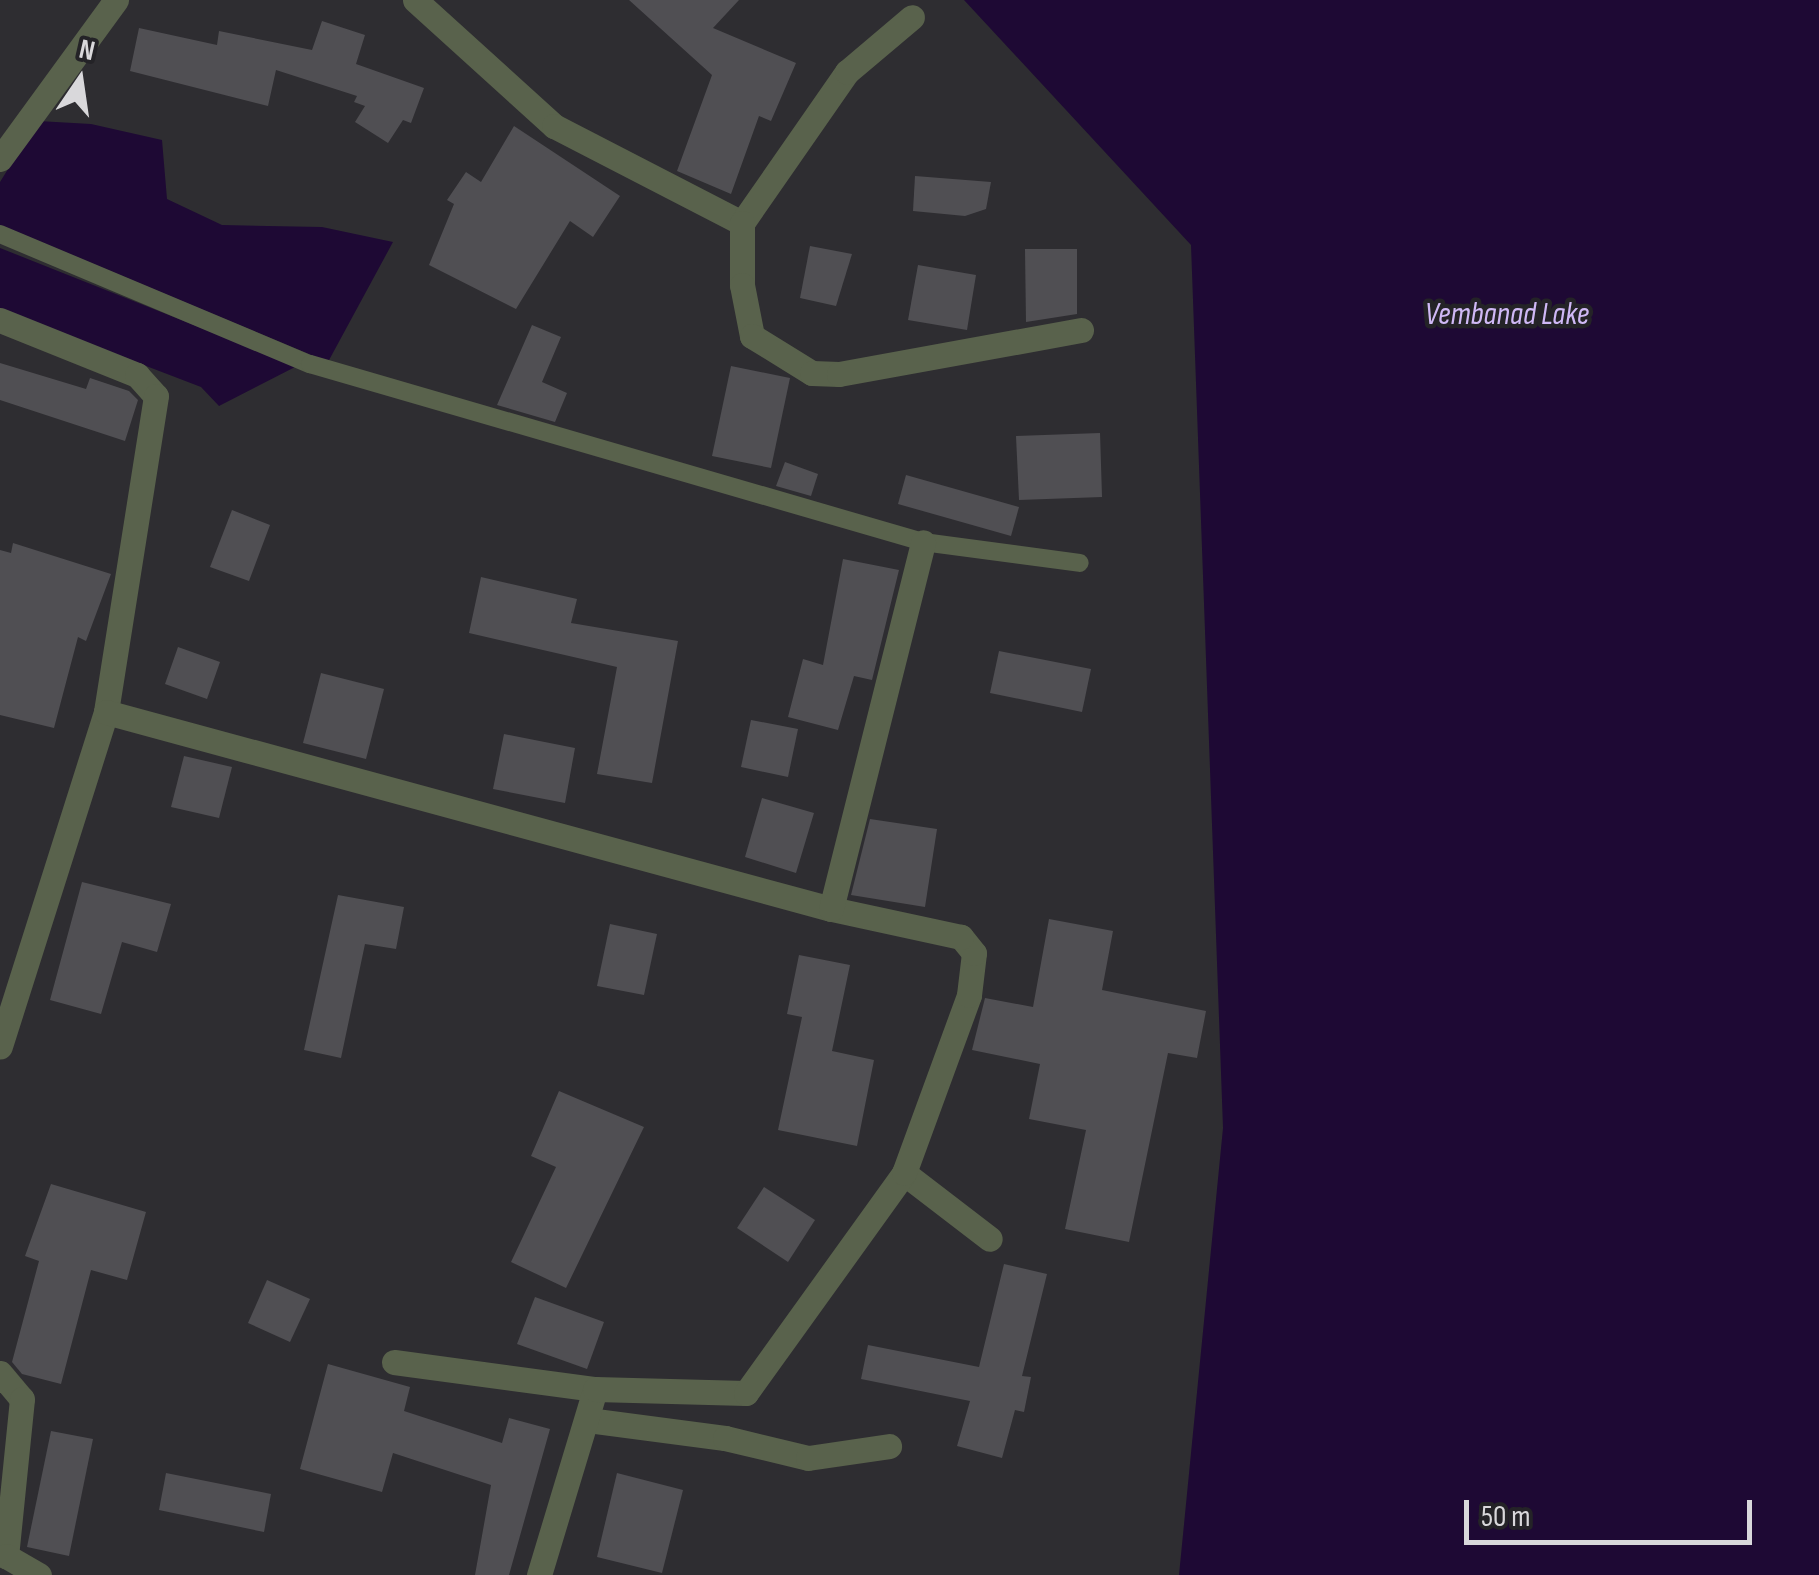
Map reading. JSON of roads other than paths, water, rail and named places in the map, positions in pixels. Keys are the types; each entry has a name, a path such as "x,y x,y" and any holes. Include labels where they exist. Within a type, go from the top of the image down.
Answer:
{"street":[{"path":"0,159 116,0"},
{"path":"414,0 554,126 742,223"},
{"path":"912,17 847,72 742,223 742,285 752,336 812,373 839,374 1081,330"},
{"path":"0,320 137,375 156,396 106,712 0,1047"},
{"path":"831,909 923,542"},
{"path":"106,712 831,909 961,937 974,953 969,995 904,1173 746,1393 595,1390 394,1362"},
{"path":"904,1173 990,1239"},
{"path":"0,1372 22,1399 3,1556 39,1575"},
{"path":"538,1575 595,1390"},
{"path":"588,1420 725,1438 808,1458 889,1446"}],"lane":[{"path":"0,234 310,364 923,542 1080,563"}],"water":[{"name":"Vembanad Lake","path":"964,0 1819,0 1819,1575 1179,1575 1223,1128 1191,245"},
{"path":"38,121 91,124 162,140 167,199 222,225 322,227 393,242 328,362 0,225 0,182"},
{"path":"0,248 297,366 219,406 201,387 0,310"}]}
